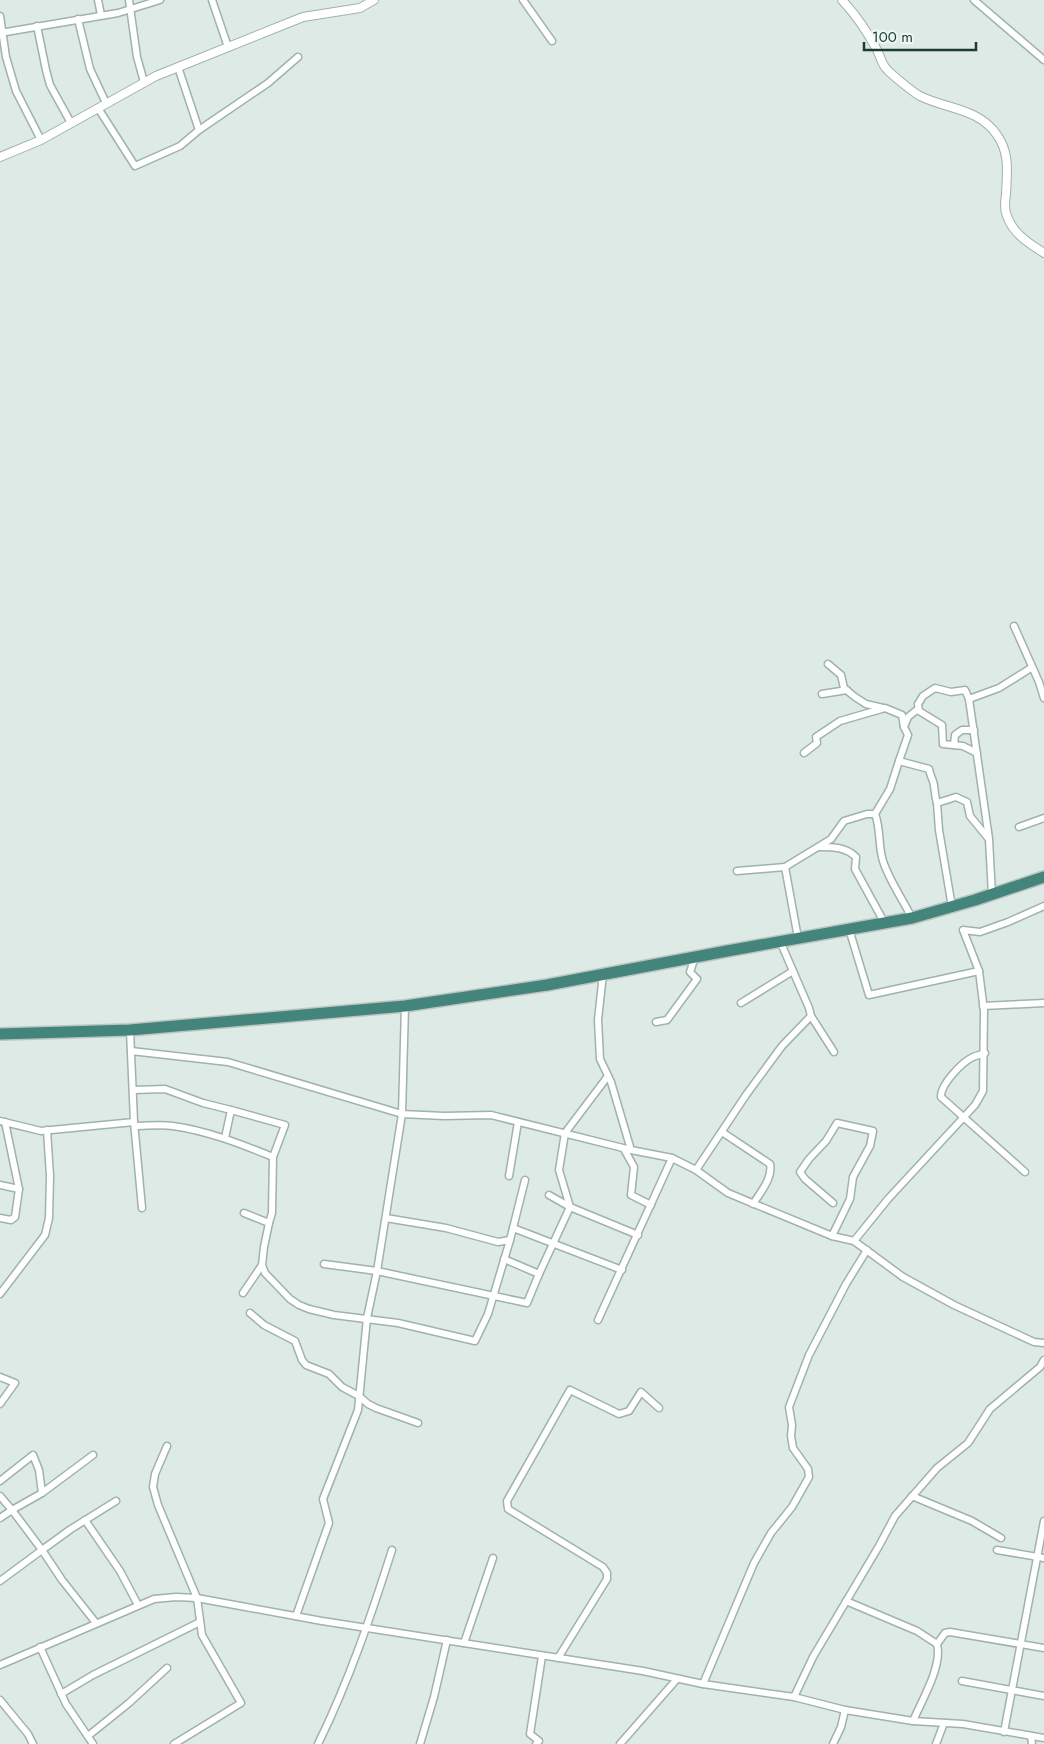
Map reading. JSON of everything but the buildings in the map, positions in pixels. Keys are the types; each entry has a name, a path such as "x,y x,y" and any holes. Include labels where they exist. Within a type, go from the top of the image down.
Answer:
{"highway":[{"path":"0,1034 130,1030 405,1006 513,991 912,918 992,895 1044,877"}],"street":[{"path":"98,0 101,16"},
{"path":"129,0 137,57 144,82"},
{"path":"1,33 101,16 160,0"},
{"path":"212,0 228,47"},
{"path":"0,156 41,140 144,82 178,67 303,17 360,8 374,0"},
{"path":"522,0 552,41"},
{"path":"842,0 858,18 886,68 920,96 975,116 989,125 995,132 1007,155 1006,215 1022,239 1044,253"},
{"path":"974,0 1044,60"},
{"path":"0,16 6,57 16,91 41,140"},
{"path":"78,19 90,69 106,103"},
{"path":"37,26 50,85 72,123"},
{"path":"98,108 135,166 180,146 199,130 268,83 298,57"},
{"path":"178,67 199,130"},
{"path":"1014,626 1031,668 1039,682 1044,698"},
{"path":"828,664 841,675 844,688 866,704 885,708 902,715 904,727 908,735 890,789 875,814"},
{"path":"969,699 999,688 1031,668"},
{"path":"904,727 908,717 918,709 918,704 923,696 935,688 952,692 965,690 969,699 974,730 989,839 992,895"},
{"path":"822,694 847,690"},
{"path":"804,753 817,744 816,737 840,721 885,708"},
{"path":"918,709 942,725 943,744 963,746 977,753"},
{"path":"954,745 955,735 962,730 974,730"},
{"path":"899,761 929,769 930,778 934,784 939,830 952,907"},
{"path":"936,803 956,797 967,802 970,816 989,839"},
{"path":"737,871 785,867 832,839 844,821 867,814 875,814"},
{"path":"875,814 878,821 880,851 884,864 912,918"},
{"path":"1019,827 1044,818"},
{"path":"820,847 837,847 851,852 856,857 855,869 884,922"},
{"path":"785,867 798,938"},
{"path":"854,1241 888,1199 981,1097 985,1053 984,1006 979,971 963,930 980,932 1044,906"},
{"path":"848,929 869,994 979,971"},
{"path":"780,941 811,1016 834,1052"},
{"path":"656,1022 667,1020 696,979 690,972 695,957"},
{"path":"741,1003 793,971"},
{"path":"603,974 598,1020 600,1059 608,1076 634,1167 631,1195 651,1205"},
{"path":"984,1006 1044,1003"},
{"path":"296,1616 329,1523 323,1499 358,1410 367,1318 377,1271 402,1114 405,1006"},
{"path":"696,1170 782,1046 811,1016"},
{"path":"130,1030 134,1124 142,1208"},
{"path":"131,1051 228,1062 402,1114 491,1116 628,1150 672,1158 696,1170 728,1193 832,1236 854,1241 903,1276 954,1305 1034,1342 1044,1343"},
{"path":"985,1053 973,1057 963,1064 940,1092 941,1097 1025,1172"},
{"path":"324,1264 377,1271 527,1303 570,1207 559,1170 565,1133 608,1076"},
{"path":"133,1090 164,1089 203,1103 285,1124 273,1157 272,1213 262,1266 265,1274 290,1299 309,1309 334,1315 398,1322 476,1341 488,1314 510,1240 525,1180"},
{"path":"225,1138 231,1110"},
{"path":"0,1218 11,1220 15,1217 19,1189 2,1122 41,1131 134,1124 171,1125 225,1138 273,1157"},
{"path":"509,1176 518,1122"},
{"path":"832,1236 850,1199 853,1177 870,1146 873,1131 837,1123 826,1141 800,1172 805,1179 833,1203"},
{"path":"0,1294 45,1235 49,1218 50,1176 47,1130"},
{"path":"722,1132 770,1164 771,1168 766,1184 753,1204"},
{"path":"598,1320 672,1158"},
{"path":"0,1185 19,1189"},
{"path":"550,1194 570,1207 638,1235"},
{"path":"244,1213 270,1223"},
{"path":"386,1218 446,1228 498,1242 510,1240"},
{"path":"513,1228 622,1270"},
{"path":"703,1684 754,1563 771,1533 792,1507 809,1476 808,1469 795,1452 791,1443 792,1425 789,1407 809,1355 846,1284 867,1250"},
{"path":"504,1259 539,1274"},
{"path":"242,1293 262,1266"},
{"path":"250,1313 275,1332 295,1341 302,1360 306,1365 330,1374 342,1388 359,1396 368,1404 418,1423"},
{"path":"794,1697 812,1657 879,1546 894,1516 937,1468 968,1443 990,1409 1040,1367 1044,1360"},
{"path":"0,1376 15,1383 0,1404"},
{"path":"558,1658 607,1579 607,1572 603,1567 508,1509 507,1501 570,1390 619,1414 628,1411 641,1392 659,1408"},
{"path":"167,1446 154,1474 153,1487 158,1505 197,1598 202,1635 241,1704 174,1744"},
{"path":"0,1481 33,1455 39,1470 42,1493"},
{"path":"0,1518 42,1493 93,1455"},
{"path":"0,1496 96,1623"},
{"path":"912,1496 972,1521 1001,1538"},
{"path":"0,1582 42,1550 116,1501"},
{"path":"85,1520 120,1571 138,1605"},
{"path":"1004,1732 1021,1644 1041,1557 1044,1521"},
{"path":"318,1744 335,1710 367,1628 392,1550"},
{"path":"997,1550 1041,1557"},
{"path":"464,1643 492,1558"},
{"path":"0,1665 154,1599 197,1598 367,1628 642,1671 703,1684 794,1697 845,1710 913,1721 963,1724 1044,1738"},
{"path":"846,1601 917,1631 937,1644 939,1652 936,1667 913,1721"},
{"path":"61,1694 93,1675 200,1622"},
{"path":"937,1644 945,1633 950,1632 1044,1648"},
{"path":"420,1744 434,1697 447,1640"},
{"path":"40,1647 66,1704 93,1744"},
{"path":"536,1744 539,1741 530,1734 542,1656"},
{"path":"88,1736 129,1703 167,1668"},
{"path":"620,1744 668,1691 677,1678"},
{"path":"962,1681 1044,1696"},
{"path":"0,1700 28,1734 33,1744"},
{"path":"833,1744 841,1728 845,1710"},
{"path":"936,1744 944,1723"},
{"path":"1031,1736 1032,1744"}]}
